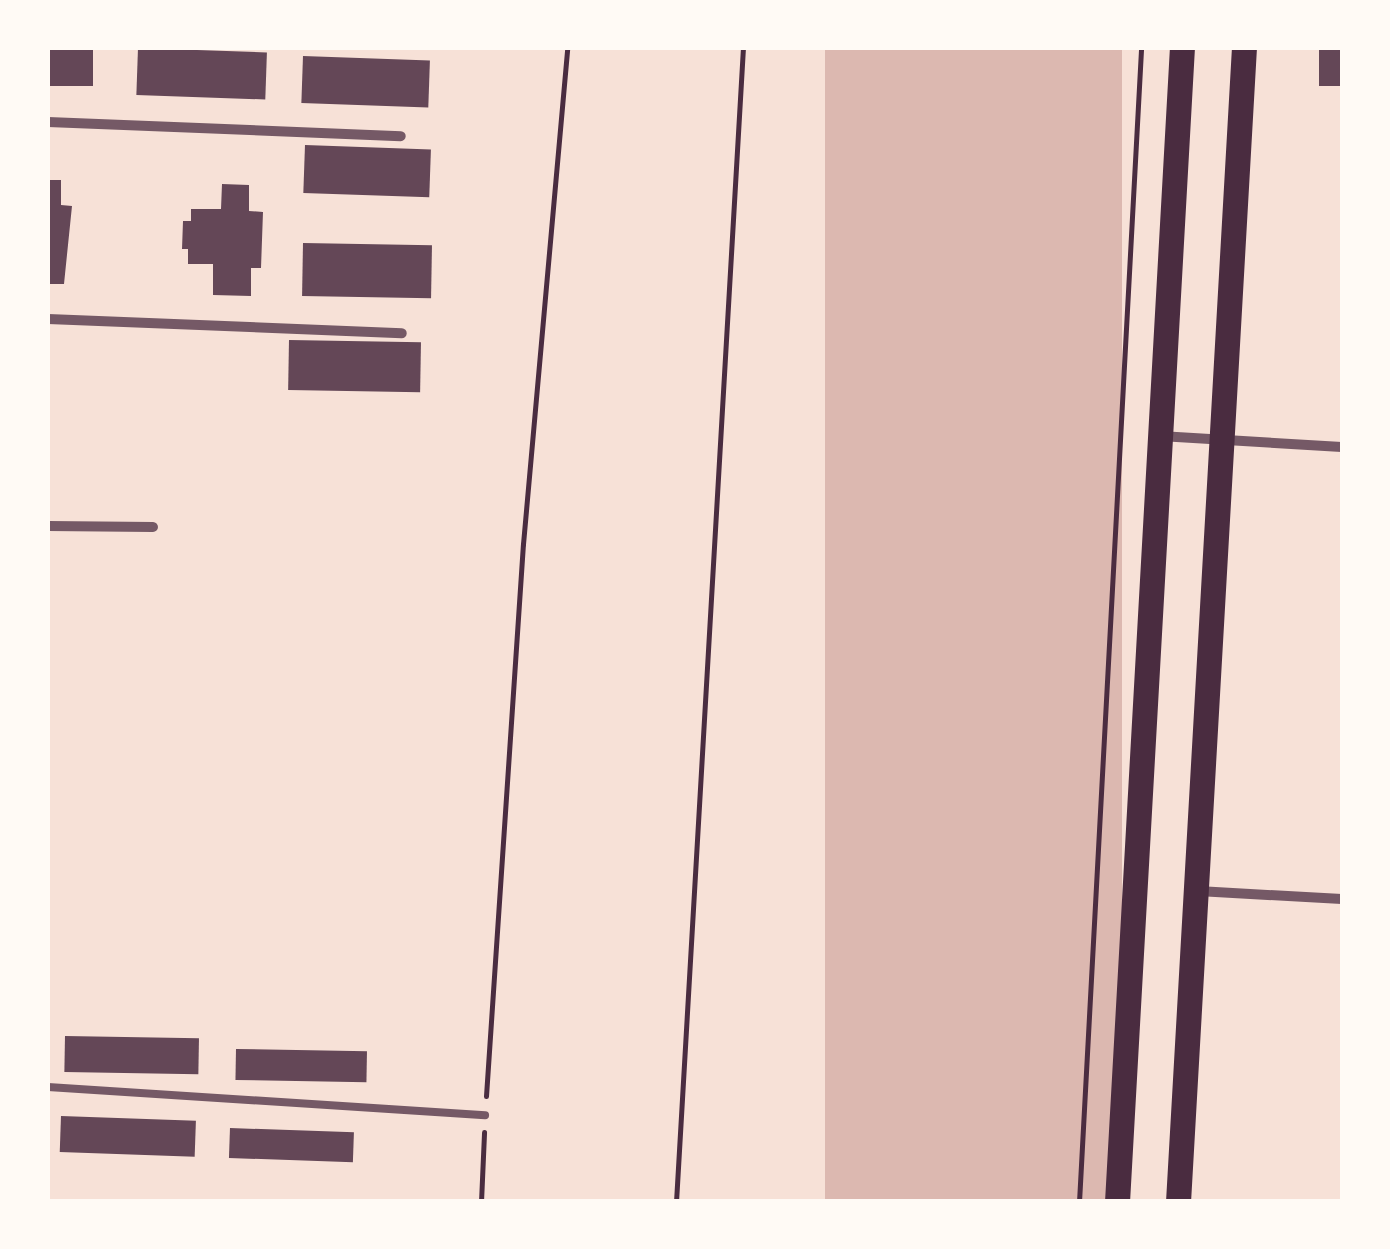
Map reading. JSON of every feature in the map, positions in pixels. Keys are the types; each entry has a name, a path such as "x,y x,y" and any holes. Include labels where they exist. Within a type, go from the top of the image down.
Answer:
{"main road":[{"path":"1117,1202 1182,48"},
{"path":"1178,1202 1244,48"}],"street":[{"path":"48,122 400,136"},
{"path":"48,319 402,333"},
{"path":"1160,436 1342,447"},
{"path":"48,526 154,527"},
{"path":"1198,892 1342,899"}],"lane":[{"path":"48,1087 485,1115"}],"path":[{"path":"480,1202 523,544 567,48"},
{"path":"676,1202 742,48"},
{"path":"1078,1202 1141,48"}],"shaded area":[{"path":"825,48 1122,48 1122,1202 825,1202"}],"building":[{"path":"48,48 93,48 93,86 48,86"},
{"path":"138,48 267,53 265,99 136,95"},
{"path":"1319,48 1342,48 1342,86 1319,86"},
{"path":"303,56 430,60 428,107 301,103"},
{"path":"305,145 431,149 429,197 303,193"},
{"path":"48,180 61,180 61,205 72,206 64,284 48,284"},
{"path":"222,184 249,185 249,211 263,212 261,268 251,268 251,296 213,295 213,264 188,264 188,249 182,249 183,221 191,221 191,209 221,209"},
{"path":"303,243 432,245 431,298 302,296"},
{"path":"289,340 421,342 420,392 288,390"},
{"path":"65,1036 199,1038 198,1074 64,1072"},
{"path":"236,1049 367,1051 366,1082 235,1080"},
{"path":"61,1116 196,1121 195,1157 60,1152"},
{"path":"230,1128 354,1132 353,1162 229,1158"}]}
